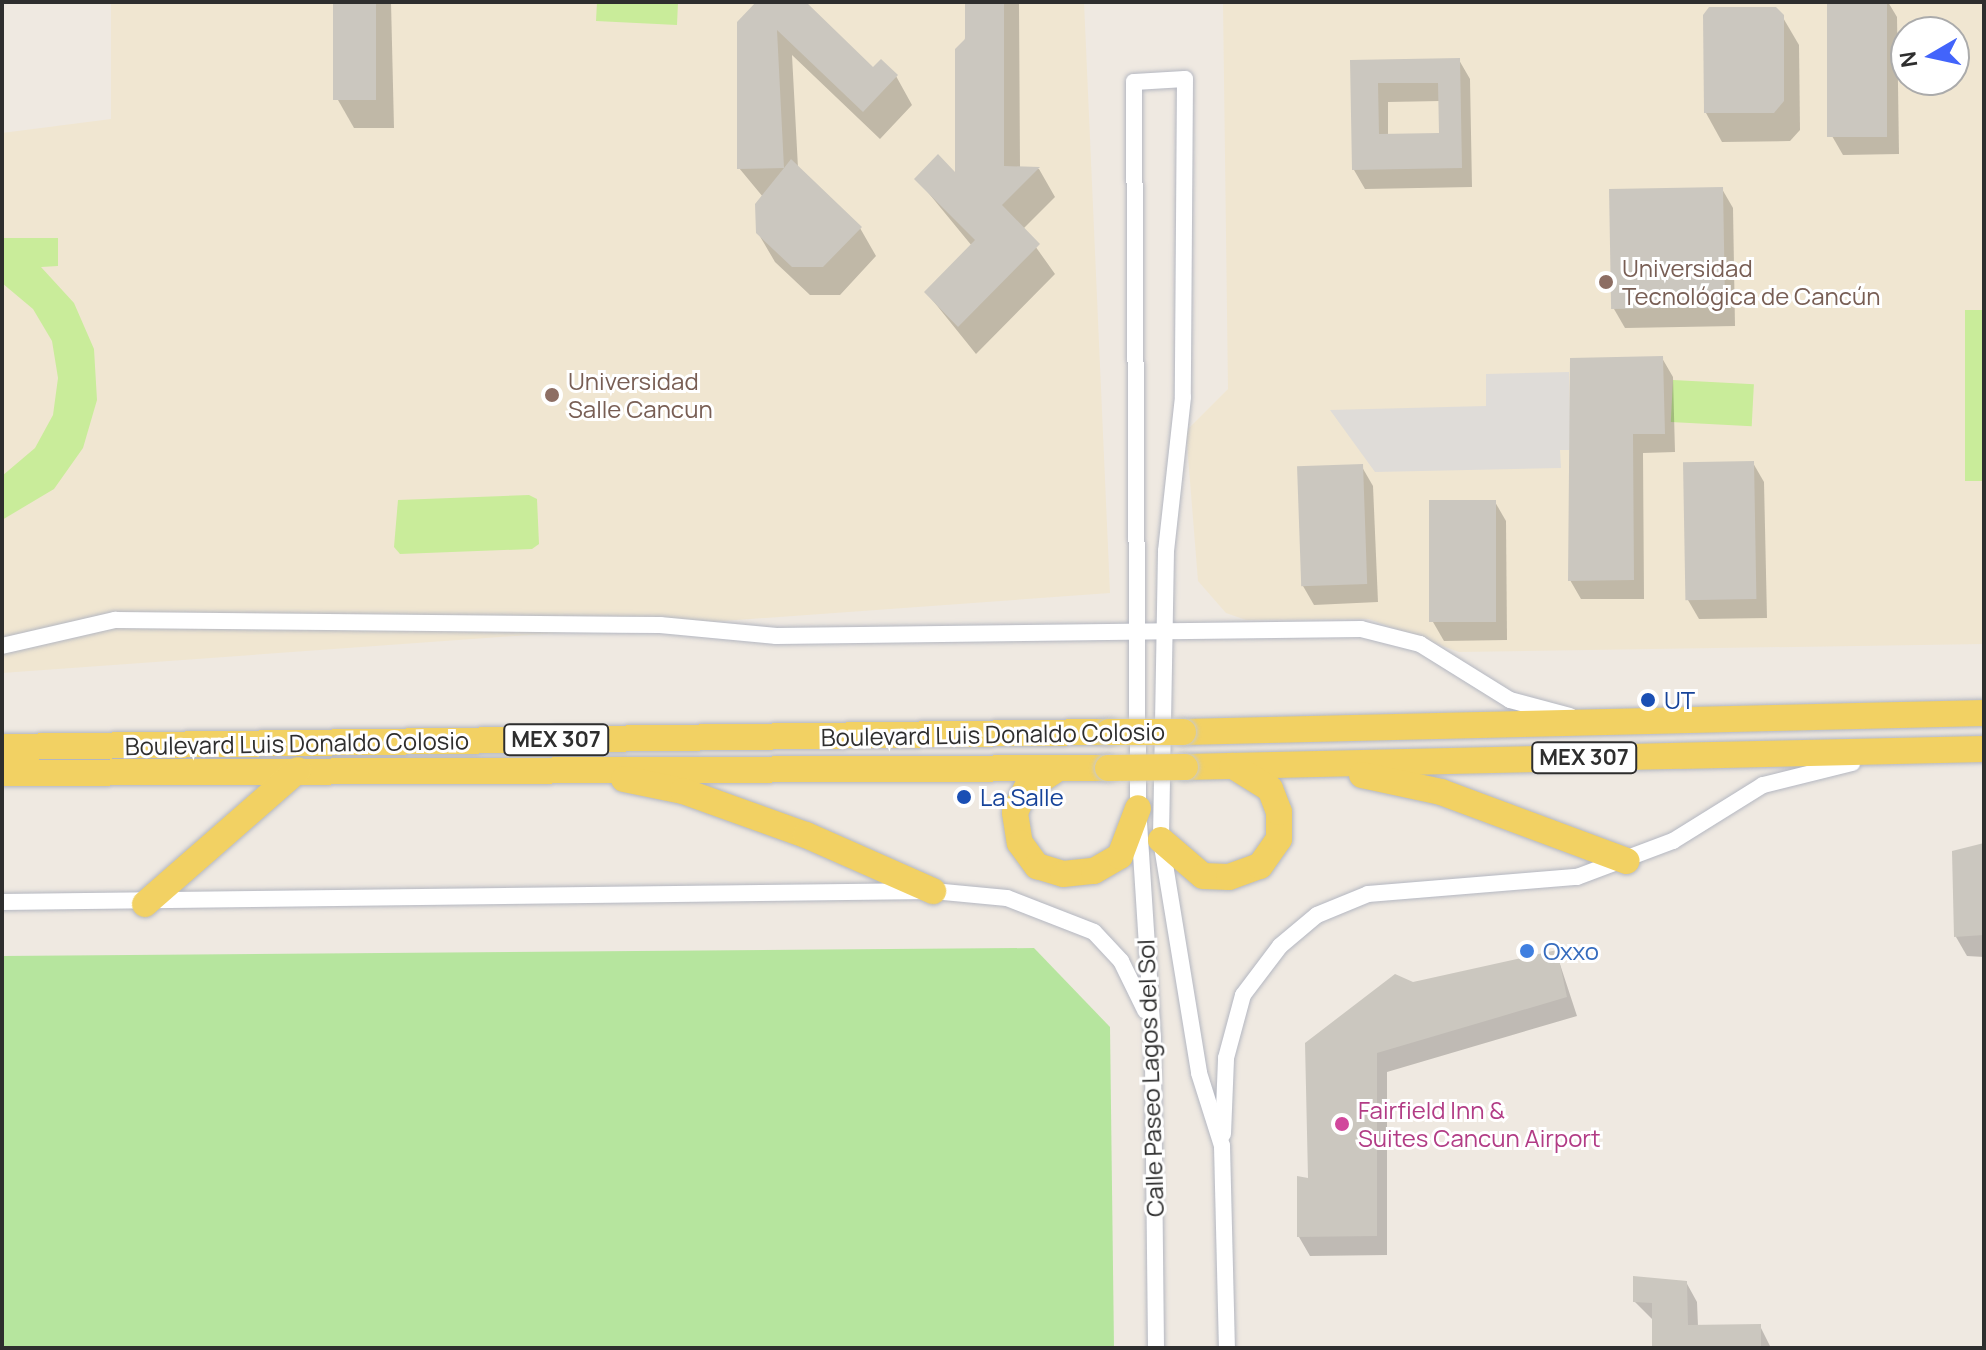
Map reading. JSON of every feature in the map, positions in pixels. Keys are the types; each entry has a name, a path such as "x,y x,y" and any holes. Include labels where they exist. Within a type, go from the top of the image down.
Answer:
{"main road":[{"name":"Boulevard Luis Donaldo Colosio","path":"2,747 1183,732 1984,713"},
{"name":"Boulevard Luis Donaldo Colosio","path":"2,773 565,767 1054,771 1984,749"},
{"path":"1303,765 1419,786 1627,861"},
{"path":"1161,840 1203,876 1229,877 1260,866 1279,839 1279,812 1270,789 1233,766"},
{"path":"565,767 683,791 933,891"},
{"path":"145,904 298,770"},
{"path":"1054,771 1026,789 1015,813 1020,843 1037,866 1063,874 1094,871 1120,856 1138,808"}],"street":[{"name":"Calle Paseo Lagos del Sol","path":"1156,1348 1153,1039 1138,808 1141,629 1134,82 1185,79 1183,397 1163,627 1161,840 1199,1073 1222,1146 1227,1348"},
{"path":"2,646 115,620 660,625 776,636 1163,627 1361,629 1420,644 1510,700 1591,721"},
{"path":"1222,1146 1226,1058 1243,995 1280,946 1317,915 1368,894 1577,877 1627,861 1763,785 1830,766 1949,749"},
{"path":"2,902 145,904 933,891 1007,898 1094,932 1142,997 1153,1039"}],"shaded area":[{"name":"Universidad Salle Cancun","path":"111,2 1084,2 1110,593 2,673 2,133 111,119"},
{"name":"Universidad Tecnológica de Cancún","path":"1223,2 1984,2 1984,644 1459,652 1369,619 1246,620 1226,613 1198,581 1186,431 1228,389"},
{"path":"1569,372 1571,450 1560,450 1561,468 1375,472 1330,410 1486,406 1486,374"}],"green space":[{"path":"597,2 678,2 677,25 596,21"},
{"path":"2,238 58,238 58,266 41,267 74,303 94,349 97,400 83,448 54,489 2,520 2,476 35,448 53,415 58,378 52,341 33,309 2,283"},
{"path":"1965,310 1984,310 1984,481 1965,481"},
{"path":"1673,380 1754,384 1752,426 1671,422"},
{"path":"529,495 537,499 539,544 532,549 400,554 394,547 398,500"},
{"path":"1034,948 1110,1027 1114,1348 2,1348 2,956"}],"building":[{"path":"333,2 376,2 376,100 333,100"},
{"path":"756,2 806,2 873,67 881,59 898,75 863,112 777,30 784,168 737,169 737,22"},
{"path":"965,2 1004,2 1004,166 1040,167 1002,205 1040,244 958,327 924,292 975,240 914,179 938,154 955,172 955,49 965,39"},
{"path":"1827,2 1887,2 1887,137 1827,137"},
{"path":"1709,7 1776,7 1784,15 1784,101 1774,113 1704,113 1703,15"},
{"path":"1460,58 1462,168 1352,170 1350,60","holes":["1378,83 1438,83 1439,133 1379,134"]},
{"path":"791,159 862,227 823,267 792,267 756,233 755,204"},
{"path":"1723,187 1725,307 1611,309 1609,189"},
{"path":"1663,356 1665,434 1633,434 1634,580 1568,581 1570,358"},
{"path":"1754,461 1756,599 1685,600 1683,462"},
{"path":"1363,464 1367,584 1301,586 1297,466"},
{"path":"1429,500 1496,500 1496,622 1429,622"},
{"path":"1984,843 1984,935 1954,937 1952,851"},
{"name":"Fairfield Inn & Suites Cancun Airport","path":"1557,950 1567,997 1377,1053 1377,1236 1297,1237 1297,1176 1308,1178 1305,1043 1395,974 1413,982"},
{"path":"1633,1276 1687,1281 1688,1325 1761,1324 1761,1348 1652,1348 1652,1303 1633,1302"}],"place":[{"name":"Universidad Tecnológica de Cancún","path":"1606,282"},
{"name":"Universidad Salle Cancun","path":"552,395"},
{"name":"UT","path":"1648,700"},
{"name":"La Salle","path":"964,797"},
{"name":"Oxxo","path":"1527,951"},
{"name":"Fairfield Inn & Suites Cancun Airport","path":"1342,1124"}]}
